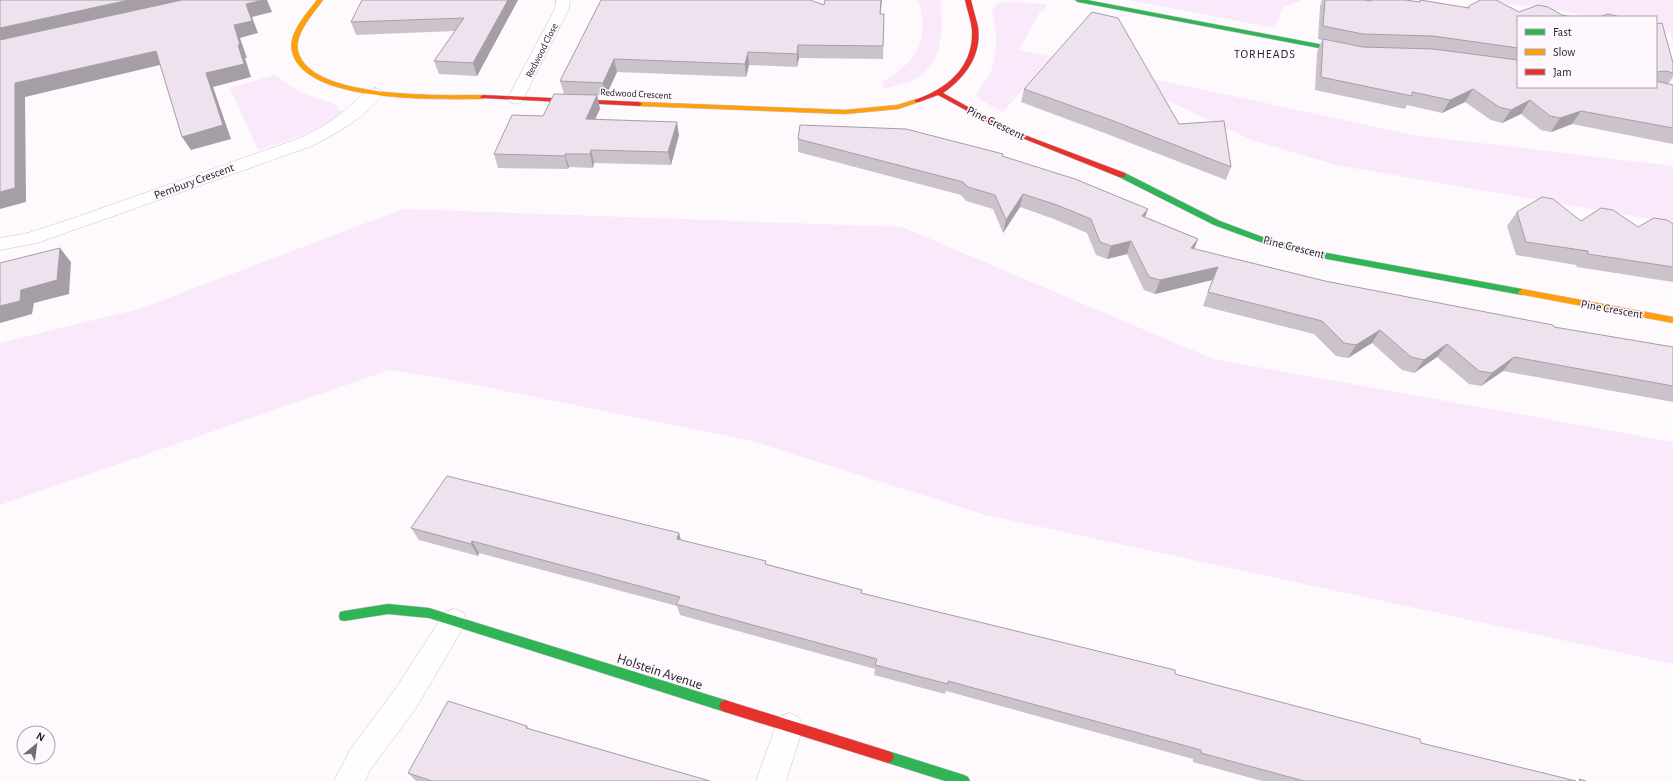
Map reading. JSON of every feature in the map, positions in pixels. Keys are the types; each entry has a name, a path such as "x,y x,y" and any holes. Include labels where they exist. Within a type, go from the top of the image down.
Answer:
{"street":[{"name":"Redwood Crescent","path":"320,0 297,35 294,50 298,61 310,73 327,83 346,88 375,93 845,112 880,110 916,104 940,94 955,82 966,69 973,53 975,34 973,14 968,0"},
{"name":"Redwood Close","path":"515,99 562,9 563,0"},
{"path":"1078,0 1357,53"},
{"name":"Pembury Crescent","path":"0,244 30,239 81,222 306,142 340,124 354,114 375,93"},
{"name":"Pine Crescent","path":"940,94 1003,128 1072,154 1123,176 1231,229 1264,240 1300,250 1419,274 1673,320"},
{"name":"Holstein Avenue","path":"344,616 388,609 429,613 964,781"},
{"path":"349,781 360,760 406,698 454,621"},
{"path":"771,781 789,727"}],"shaded area":[{"path":"918,0 940,0 941,34 937,53 933,62 926,71 915,80 883,89 883,81 905,66 918,48 922,38 922,14"},
{"path":"1129,0 1302,0 1283,7 1275,28"},
{"path":"1479,0 1673,0 1673,46 1671,33 1657,30 1657,16 1586,16 1559,10"},
{"path":"1004,2 1047,4 1044,11 1040,12 1019,50 1413,135 1673,166 1673,223 1336,165 1252,140 1157,96 1044,64 1003,112 981,100 976,95 990,74 995,56 996,32 992,9 997,4"},
{"path":"275,75 300,92 337,105 337,111 344,110 335,118 315,130 258,150 230,88"},
{"path":"403,209 902,227 1213,359 1673,442 1673,664 986,515 752,441 441,378 389,370 0,505 0,343 139,309"}],"building":[{"path":"0,0 129,0 0,28"},
{"path":"182,0 263,0 246,4 252,21 234,25 244,64 206,73 223,125 182,137 156,51 15,83 15,188 0,192 0,40"},
{"path":"362,0 508,0 473,63 434,61 464,18 351,22"},
{"path":"601,0 810,0 824,5 825,0 881,0 880,14 884,14 883,46 798,45 797,54 748,52 745,64 614,59 603,83 560,81"},
{"path":"1325,0 1405,0 1420,2 1420,0 1469,8 1469,6 1480,0 1496,0 1519,12 1538,5 1548,7 1562,15 1567,16 1517,16 1517,48 1433,36 1363,34 1323,26"},
{"path":"1092,12 1118,18 1179,124 1224,121 1231,167 1111,120 1024,89"},
{"path":"1608,14 1617,16 1602,16"},
{"path":"1662,23 1673,63 1673,73 1666,71 1657,72 1657,24"},
{"path":"1323,39 1363,47 1433,49 1517,60 1517,88 1657,88 1657,81 1673,85 1673,128 1581,111 1560,118 1550,116 1530,100 1511,110 1499,107 1473,89 1450,100 1412,92 1412,96 1321,77"},
{"path":"554,94 597,95 586,119 677,122 668,152 591,150 590,154 565,154 565,156 494,154 512,115 543,116"},
{"path":"800,125 906,129 1003,154 1002,156 1075,179 1148,209 1142,216 1198,239 1191,248 1325,281 1553,325 1554,327 1673,347 1673,386 1514,357 1492,373 1479,371 1447,344 1424,360 1411,357 1380,330 1356,345 1344,343 1322,321 1208,292 1218,267 1160,280 1149,277 1131,241 1111,246 1100,242 1091,219 1057,205 1023,194 1006,220 995,195 968,187 963,182 798,139"},
{"path":"1542,197 1553,199 1581,221 1601,208 1613,210 1638,227 1654,218 1667,220 1673,224 1673,267 1588,254 1588,251 1526,242 1517,212"},
{"path":"60,248 57,280 21,290 20,301 0,306 0,263"},
{"path":"447,476 679,533 677,539 766,561 765,564 862,590 861,593 1175,670 1175,674 1420,739 1421,743 1576,781 1304,781 1201,753 1201,750 948,681 948,684 875,665 877,659 676,604 680,597 472,541 471,544 411,528"},
{"path":"448,701 527,726 526,728 710,781 432,781 408,773"}],"traffic: fast":[{"path":"1078,0 1350,52"},
{"path":"1122,175 1217,223 1266,241 1327,256 1522,292"},
{"path":"344,616 388,609 429,613 725,706"},
{"path":"888,757 964,781"}],"traffic: slow":[{"path":"320,0 299,30 295,44 295,51 304,68 322,80 348,88 377,93 439,97 483,97"},
{"path":"639,104 845,112 898,107 917,101"},
{"path":"1522,292 1673,320"}],"traffic: jam":[{"path":"917,101 940,92 951,85 967,66 975,43 974,22 968,0"},
{"path":"940,94 1004,129 1122,175"},
{"path":"483,97 639,104"},
{"path":"725,706 888,757"}],"district":[{"name":"TORHEADS","path":"1265,54"}]}
